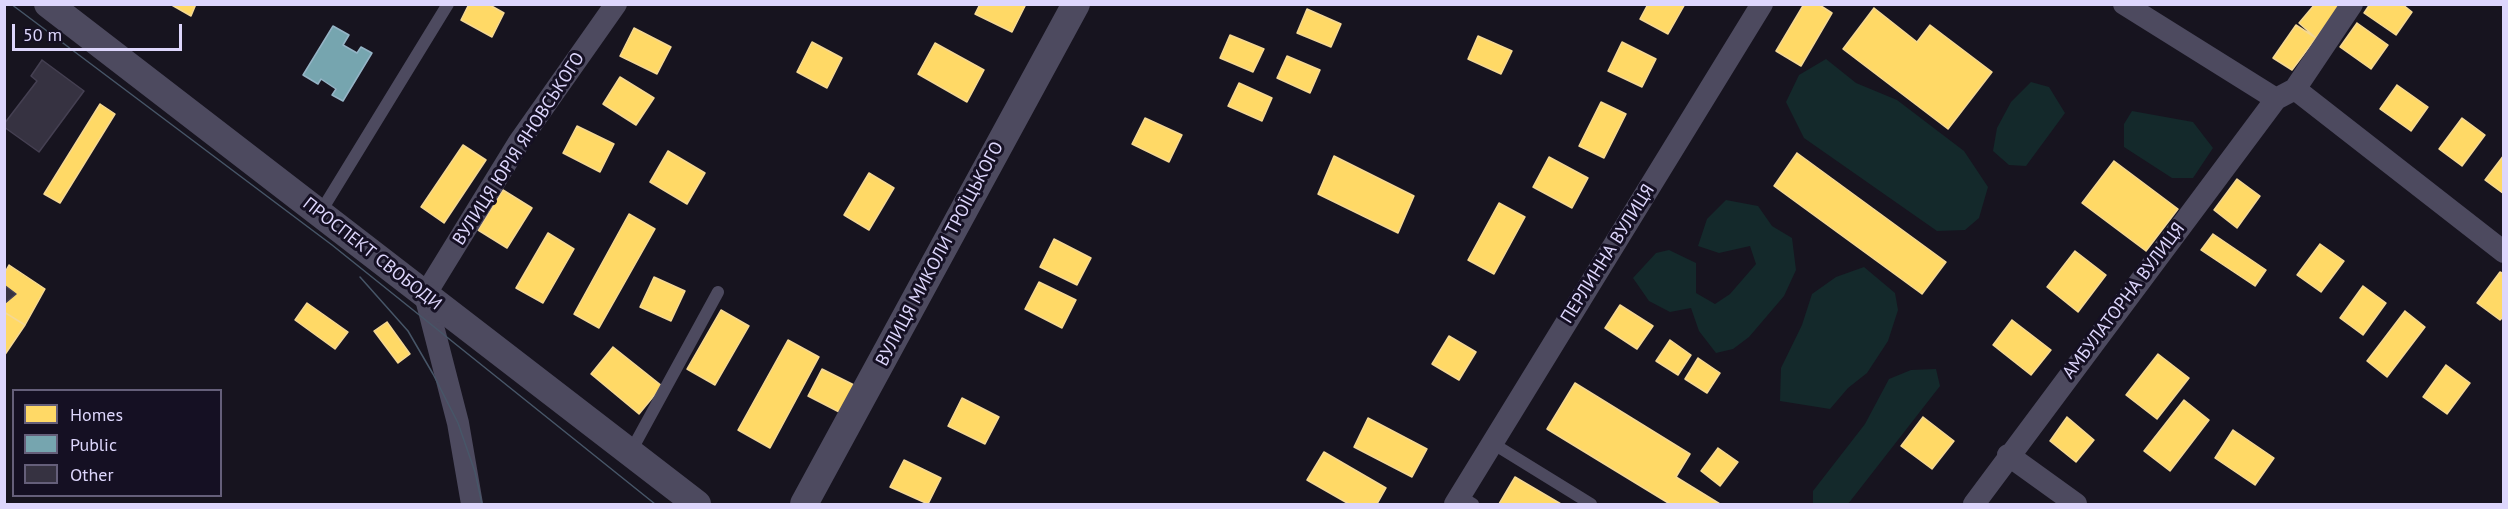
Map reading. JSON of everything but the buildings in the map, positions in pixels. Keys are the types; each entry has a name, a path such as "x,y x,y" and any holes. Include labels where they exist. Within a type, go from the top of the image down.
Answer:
{"street":[{"name":"ПРОСПЕКТ СВОБОДИ","path":"48,4 697,504"},
{"name":"ВУЛИЦЯ ЮРІЯ ЯНОВСЬКОГО","path":"424,295 519,142 616,4"},
{"name":"ВУЛИЦЯ МИКОЛИ ТРОЇЦЬКОГО","path":"804,504 1076,4"},
{"name":"ПЕРЛИННА ВУЛИЦЯ","path":"1463,502 1492,443 1762,4"},
{"path":"2124,4 2286,94 2504,252"},
{"name":"АМБУЛАТОРНА ВУЛИЦЯ","path":"1974,504 2008,455 2286,94 2352,4"},
{"path":"424,295 458,423 472,504"},
{"path":"2008,455 2076,504"}],"lane":[{"path":"320,213 448,4"},
{"path":"630,453 718,292"},
{"path":"1492,443 1591,504"}],"green space":[{"path":"1826,59 1856,83 1897,100 1964,151 1988,187 1979,218 1965,230 1937,231 1804,138 1786,102 1799,75"},
{"path":"2031,82 2049,87 2065,113 2026,166 2009,165 1993,151 1997,128 2011,102"},
{"path":"2132,111 2193,122 2213,148 2193,178 2172,178 2124,147 2124,124"},
{"path":"1726,200 1758,206 1772,226 1792,238 1796,270 1784,296 1749,337 1733,349 1716,353 1699,331 1691,308 1670,312 1649,301 1633,278 1656,253 1669,250 1696,263 1696,293 1715,304 1730,294 1756,264 1750,246 1719,253 1698,246 1707,219"},
{"path":"1864,267 1895,293 1898,310 1888,341 1867,373 1848,388 1830,409 1780,401 1781,368 1802,325 1812,294 1836,277"},
{"path":"1936,369 1940,386 1848,504 1813,504 1813,491 1865,424 1889,379 1911,370"}],"tram line":[{"path":"11,4 332,245 655,504"},
{"path":"360,277 408,331 433,374 458,423 475,472 482,504"}]}
